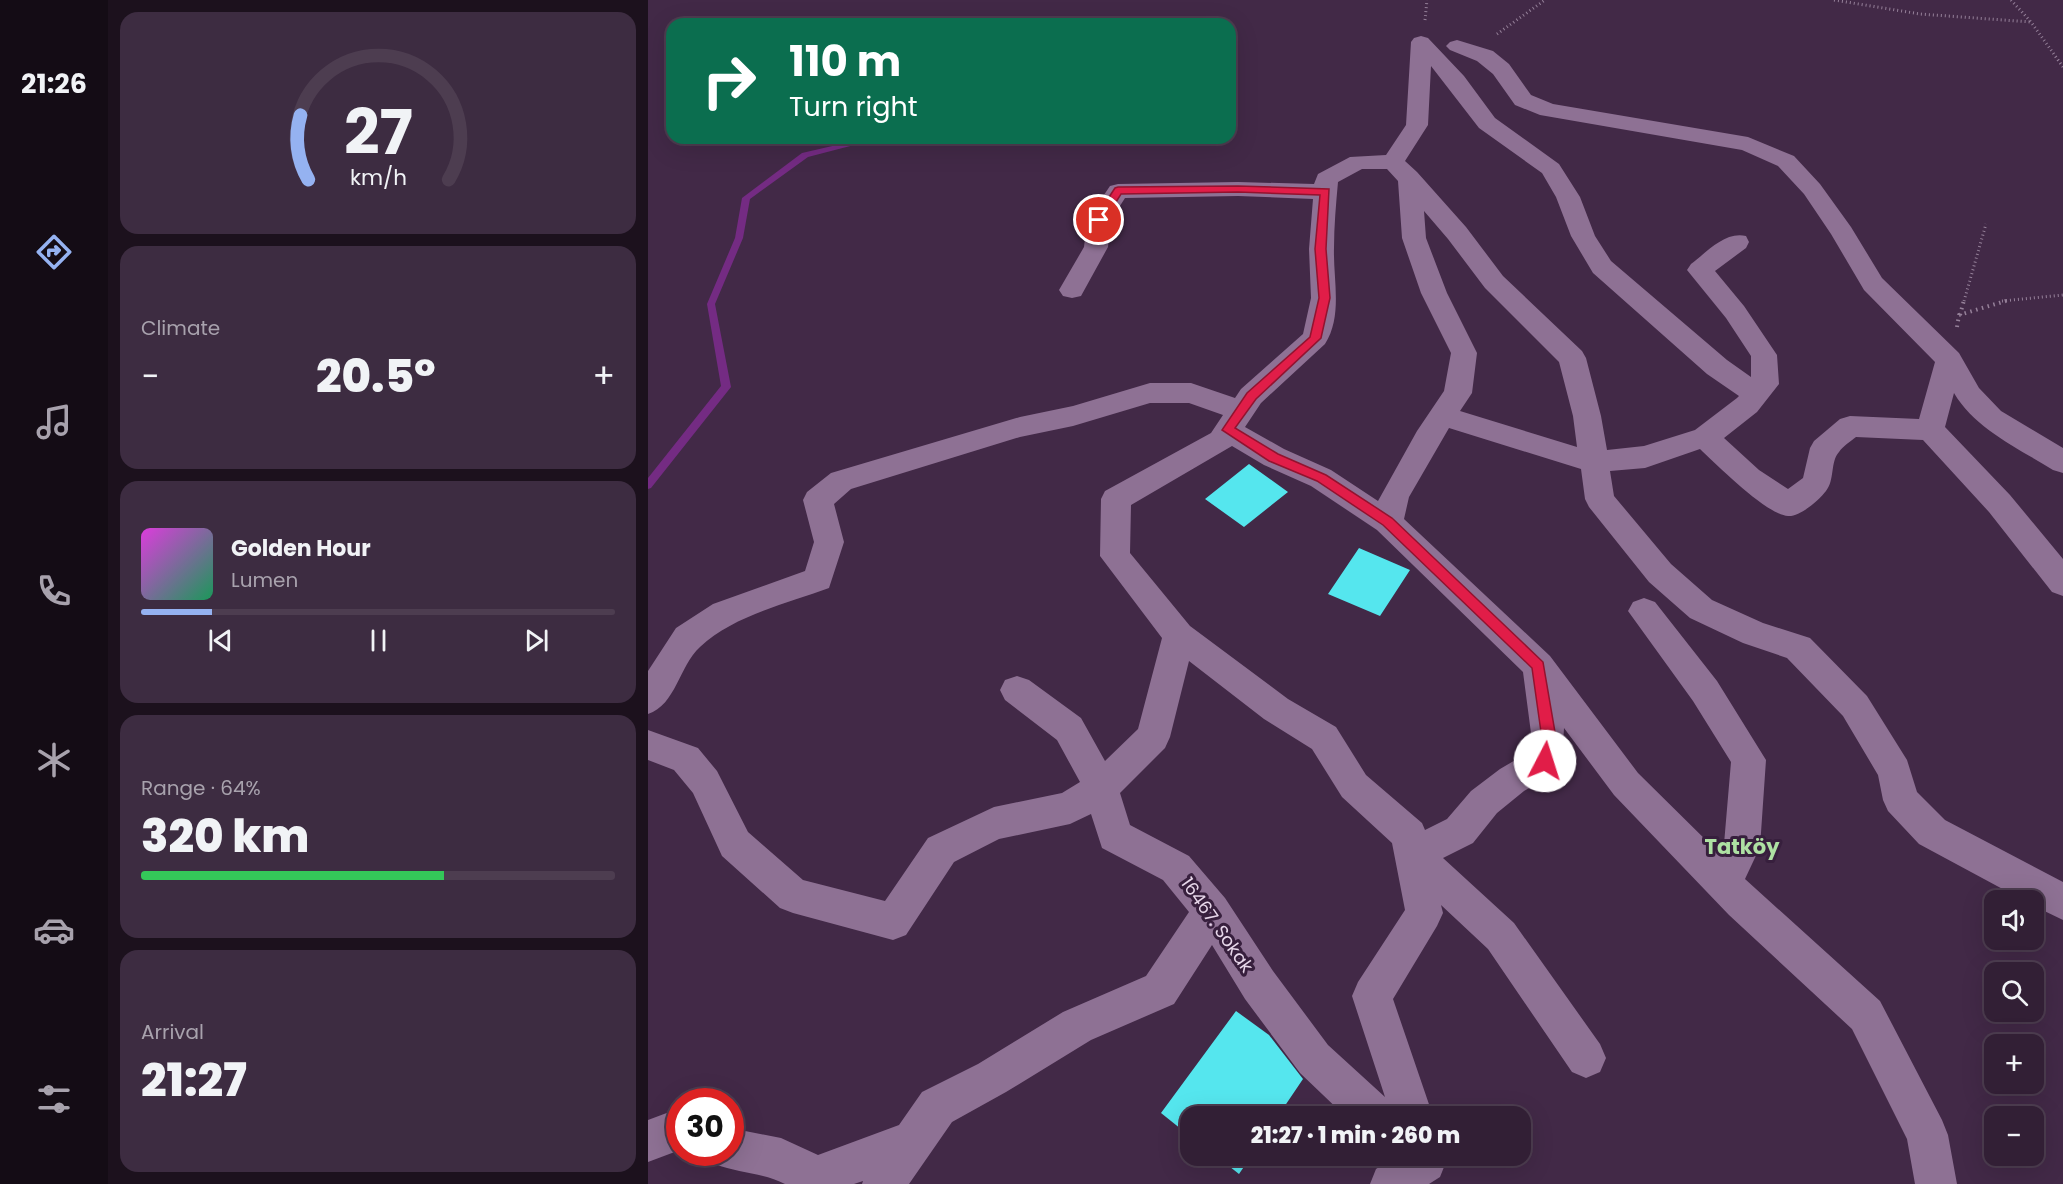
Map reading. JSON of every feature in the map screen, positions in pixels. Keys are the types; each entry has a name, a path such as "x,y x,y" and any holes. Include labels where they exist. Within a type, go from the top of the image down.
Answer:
{"street":[{"path":"1388,522 1394,497 1427,438 1458,393 1464,353 1434,293 1414,238 1401,169 1417,125 1421,42 1456,81 1487,123 1551,169 1568,197 1584,236 1602,267 1717,367 1756,394"},
{"path":"1457,46 1485,56 1501,69 1523,100 1548,110 1748,144 1785,161 1812,189 1836,223 1873,284 1949,360 1970,395 1991,418 2063,462"},
{"path":"1409,1106 1372,996 1424,913 1409,835 1354,786 1324,738 1276,709 1179,635 1115,556 1116,500 1221,440 1251,396 1316,338 1324,298 1321,249 1326,179 1358,162 1401,169 1457,232 1494,282 1572,358 1587,416 1600,499 1660,573 1701,609 1754,634 1798,648 1855,706 1895,771 1902,800 1932,832 2063,902"},
{"path":"1072,290 1096,247 1099,220 1118,190 1238,189 1325,192"},
{"path":"1442,416 1593,462 1645,458 1705,437 1747,405 1765,384 1764,354 1735,312 1700,270 1737,242"},
{"path":"1930,430 1949,360"},
{"path":"648,700 687,638 724,613 818,579 829,542 818,500 841,481 1020,427 1073,416 1150,393 1191,393 1234,421 1274,457 1321,478 1388,522 1538,666 1626,784 1723,882 1866,1015 1927,1135 1936,1184"},
{"path":"1705,437 1749,478 1789,505 1816,483 1824,448 1850,426 1930,430 1988,488 2042,553 2063,584"},
{"path":"1644,612 1706,691 1749,760 1742,847 1723,882"},
{"path":"648,745 686,759 705,782 735,844 793,895 893,921 941,850 994,824 1070,808 1101,788 1153,737 1179,635"},
{"path":"1413,854 1460,831 1484,802 1512,780 1545,761 1548,732 1538,666"},
{"name":"16467. Sokak","path":"1017,690 1069,729 1101,788 1115,836 1176,868 1212,912 1259,985 1314,1059 1364,1106"},
{"path":"1413,854 1501,936 1586,1058"},
{"path":"883,1184 937,1107 992,1078 1077,1026 1160,990 1212,912"},
{"path":"648,1141 666,1134"},
{"path":"744,1152 781,1159 816,1177 912,1141"}],"path":[{"path":"1834,0 1920,14 2031,22"},
{"path":"2012,0 2031,22 2063,68"},
{"path":"1949,360 1959,315 1986,224"},
{"path":"1959,315 2006,300 2063,295"}],"building":[{"path":"1249,464 1288,492 1244,527 1205,499"},
{"path":"1359,548 1410,570 1380,616 1328,594"},
{"path":"1236,1011 1269,1035 1303,1079 1285,1106 1180,1106 1180,1128 1161,1113"},
{"path":"1229,1166 1244,1166 1239,1174"}],"waterway":[{"path":"648,485 726,387 711,304 739,238 746,198 805,155 852,144"}],"district":[{"name":"Tatköy","path":"1742,847"}],"route":[{"path":"1099,220 1118,190 1238,189 1325,192 1321,249 1324,298 1316,338 1251,396 1228,430 1274,457 1321,478 1388,522 1429,558 1538,666 1548,732 1545,761"}]}
